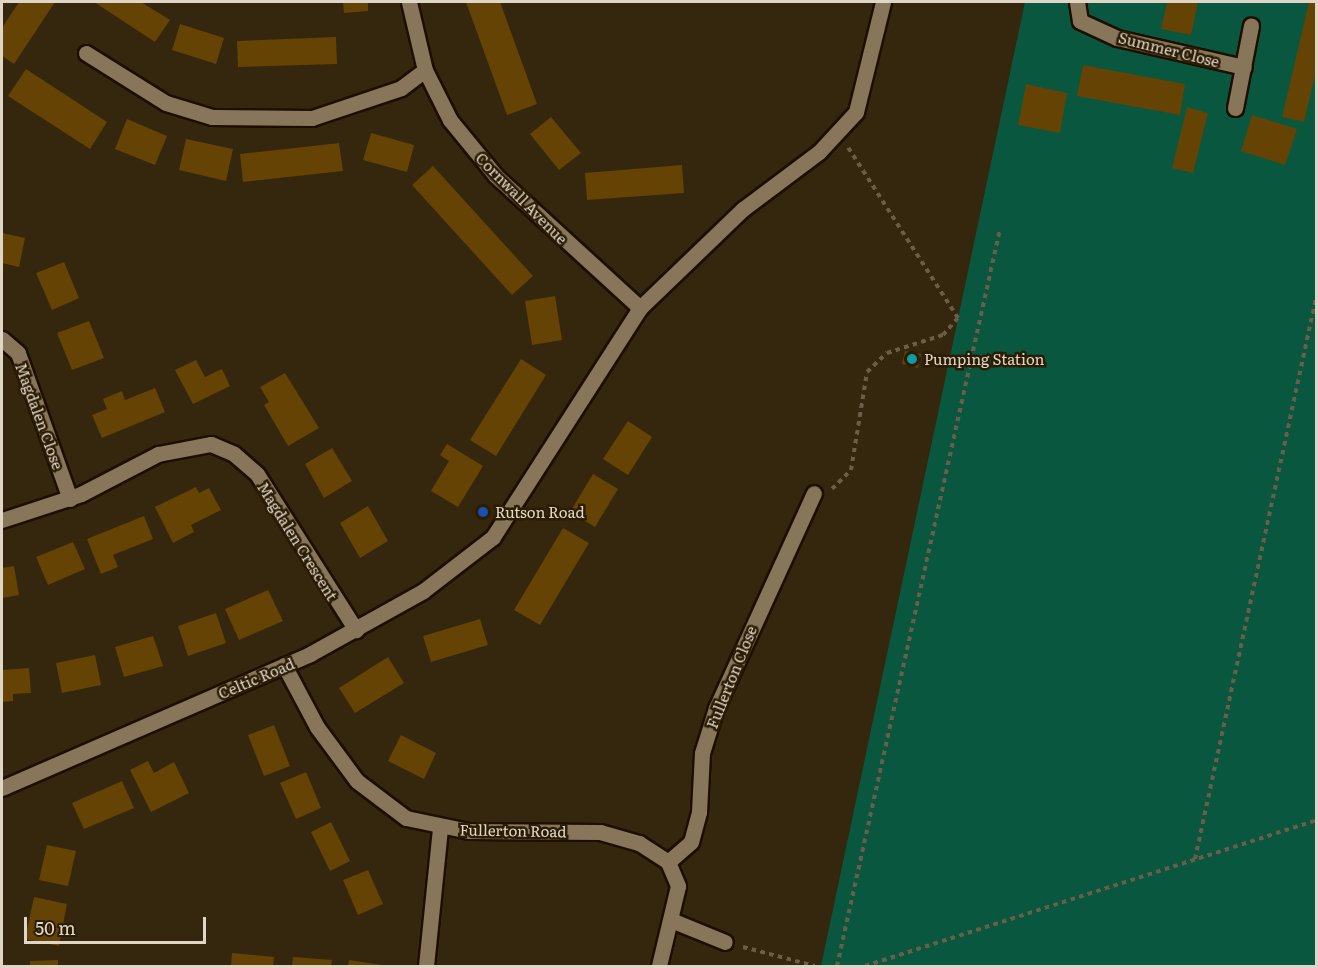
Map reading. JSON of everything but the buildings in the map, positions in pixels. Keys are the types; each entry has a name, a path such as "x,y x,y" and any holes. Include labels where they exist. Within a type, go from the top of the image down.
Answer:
{"street":[{"name":"Cornwall Avenue","path":"409,2 425,70 450,120 496,176 640,308"},
{"path":"640,308 743,209 840,134 866,86 884,2"},
{"name":"Summer Close","path":"1077,2 1080,21 1116,38 1244,67"},
{"path":"1235,108 1251,26"},
{"path":"86,53 166,102 212,117 312,118 401,88 425,70"},
{"name":"Celtic Road","path":"2,788 284,665 356,630 423,591 494,537 640,308"},
{"name":"Magdalen Close","path":"2,339 18,353 70,499"},
{"name":"Magdalen Crescent","path":"2,520 70,499 158,454 211,444 234,454 257,474 356,630"},
{"name":"Fullerton Close","path":"668,862 691,842 699,812 702,753 716,708 814,493"},
{"name":"Fullerton Road","path":"284,665 317,728 357,781 406,818 440,827 600,832 639,843 668,862"},
{"path":"426,966 440,827"},
{"path":"659,966 678,886 668,862"},
{"path":"670,920 725,942"}],"path":[{"path":"814,493 837,488 851,470 867,372 887,353 943,335 958,318 840,134"},
{"path":"837,966 1000,229"},
{"path":"1195,859 1317,298"},
{"path":"865,966 1317,820"},
{"path":"725,942 815,966"}],"green space":[{"path":"1025,2 1316,2 1316,966 821,966"}],"place":[{"name":"Pumping Station","path":"912,359"},
{"name":"Rutson Road","path":"483,512"}]}
